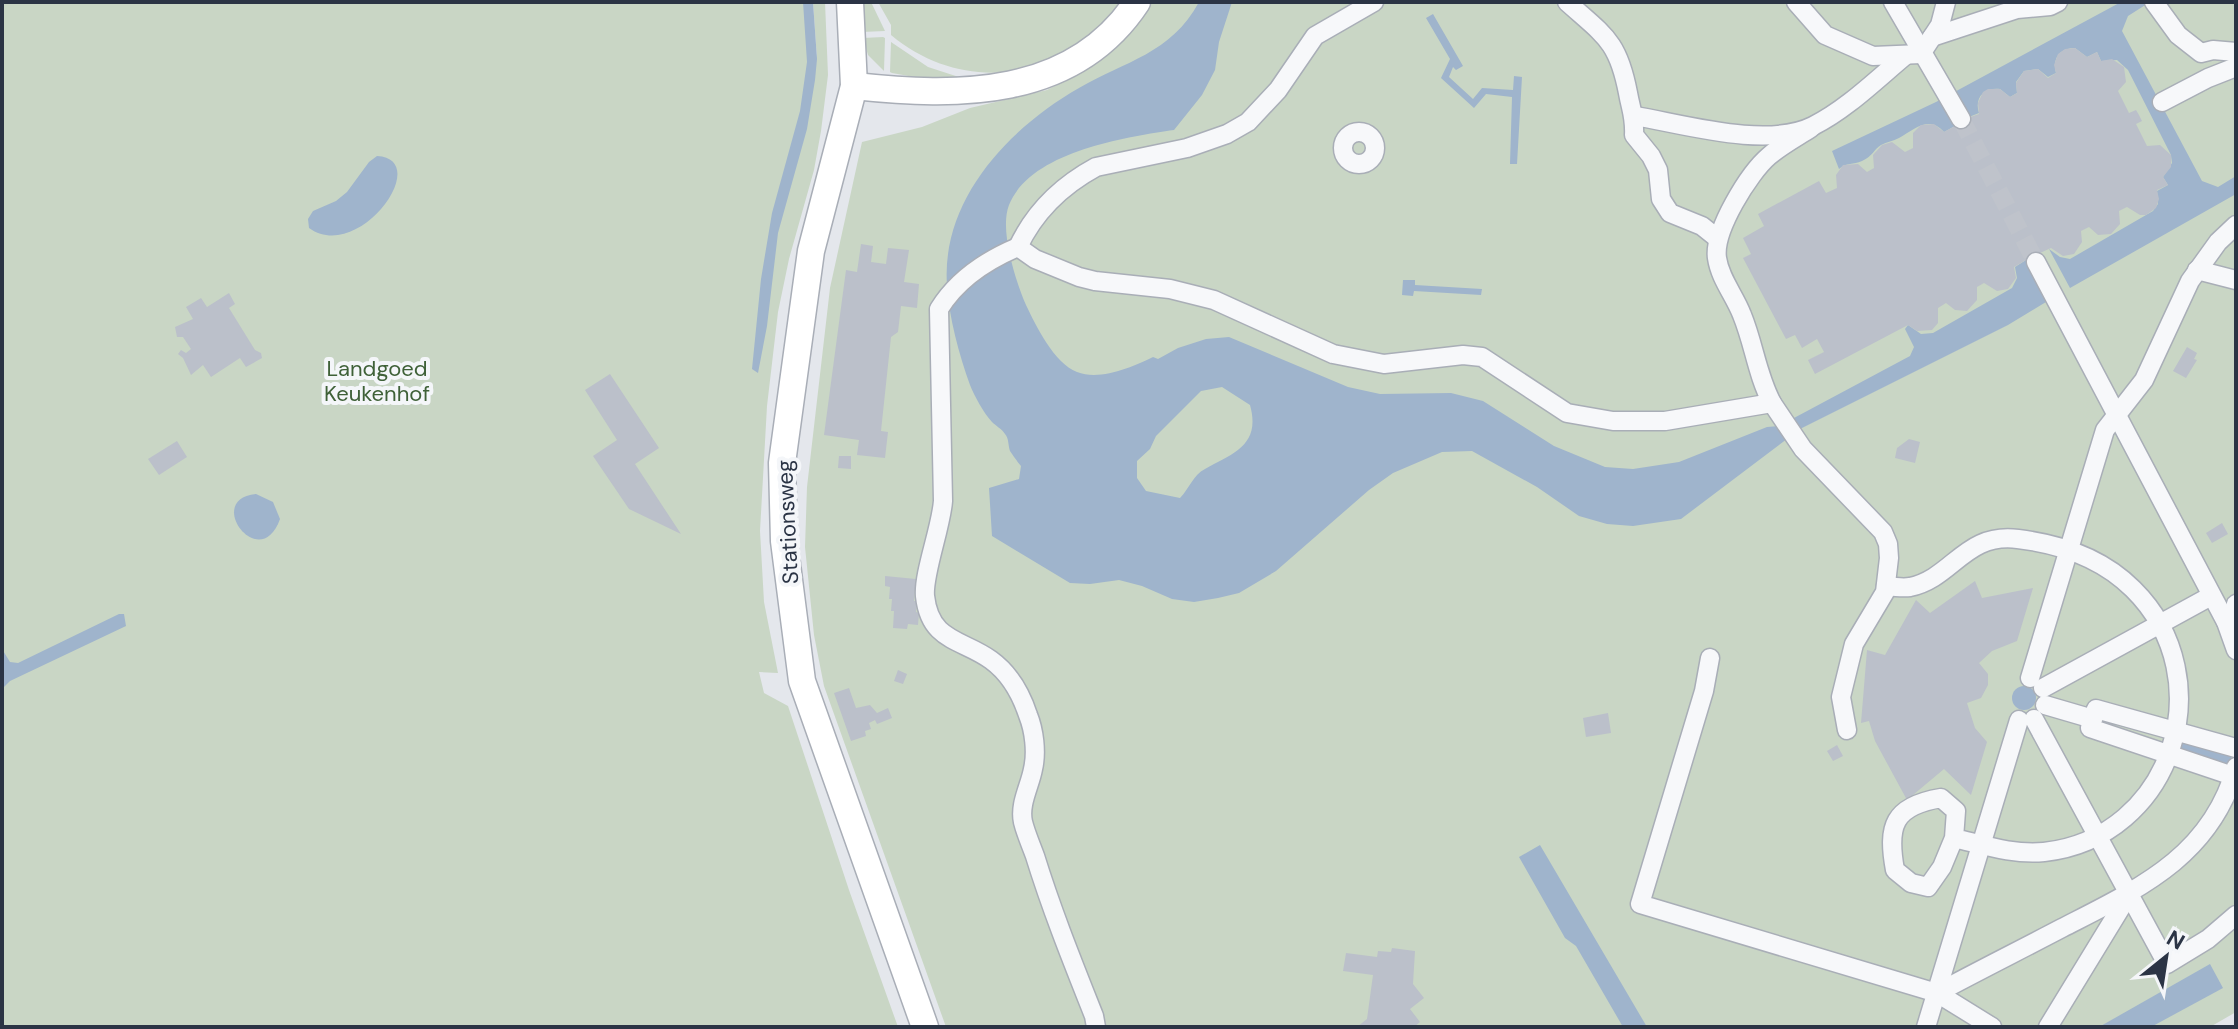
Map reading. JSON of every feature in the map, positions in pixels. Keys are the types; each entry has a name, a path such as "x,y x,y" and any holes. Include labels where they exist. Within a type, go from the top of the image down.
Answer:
{"main road":[{"name":"Stationsweg","path":"850,2 854,86 811,251 782,463 784,541 802,681 925,1027"},
{"path":"854,86 942,91 996,89 1040,79 1078,60 1106,38 1137,2"}],"street":[{"path":"1096,1027 1049,903 1022,819 1034,765 1035,748 1029,716 1017,688 999,667 982,655 954,643 938,629 929,612 925,594 942,522 939,309 975,270 1016,248 1037,213 1080,176 1096,167 1208,143 1248,122 1278,90 1315,36 1374,2"},
{"path":"1567,2 1616,49 1635,116 1634,135 1658,170 1661,199 1670,213 1702,226 1717,238"},
{"path":"1796,2 1825,35 1873,56 1914,54"},
{"path":"1893,2 1914,54 1943,87 1961,119"},
{"path":"1847,730 1841,697 1854,644 1885,592 1888,544 1883,532 1803,449 1774,406 1755,361 1742,314 1716,258 1717,238 1749,180 1767,157 1914,54 1940,25 1946,2"},
{"path":"1932,37 2017,5 2050,6 2058,2"},
{"path":"2154,2 2178,35 2201,53 2208,78"},
{"path":"2201,53 2213,50 2236,52"},
{"path":"2162,102 2236,67"},
{"path":"1635,116 1744,135 1811,128"},
{"path":"1926,1027 1982,845 2034,702 2070,550 2105,430 2144,380 2197,270 2218,242 2236,225"},
{"path":"1016,248 1052,267 1095,281 1170,289 1214,300 1333,354 1384,364 1463,355 1482,357 1567,413 1613,421 1665,421 1774,406"},
{"path":"2036,262 2226,622 2236,650"},
{"path":"2197,270 2236,280"},
{"path":"1886,586 1907,588 1919,584 1979,542 1998,538 2016,538 2070,550 2119,576 2143,600 2160,625 2171,650 2177,676 2177,730 2157,779 2122,820 2098,836 2072,846 2042,852 2012,851 1954,838"},
{"path":"2034,702 2211,596"},
{"path":"2226,622 2233,615 2236,604"},
{"path":"1710,658 1704,691 1640,904 1937,993 1992,1027"},
{"path":"2034,702 2093,719"},
{"path":"2034,702 2098,836 2167,964 2208,939 2236,915"},
{"path":"1937,993 2129,894 2167,870 2197,840 2224,799 2235,774 2090,728 2096,709 2236,748"},
{"path":"1941,798 1956,811 1954,838 1942,867 1928,887 1911,883 1895,870 1891,835 1897,817 1917,802 1941,798"},
{"path":"2048,1027 2129,894"}],"green space":[{"name":"Landgoed Keukenhof","path":"2,2 807,2 817,59 813,2 825,2 828,75 821,131 778,312 767,406 760,531 764,602 778,673 759,672 764,693 788,706 898,1027 2,1027"},
{"path":"859,2 871,2 885,31 862,32"},
{"path":"878,2 1122,2 1099,28 1073,49 1044,63 1014,71 982,72 951,67 920,55 891,35 891,25"},
{"path":"1153,2 2236,2 2236,1012 2210,1027 946,1027 824,686 814,635 805,547 807,487 830,288 862,142 922,127 970,108 1047,90 1087,69 1114,49"},
{"path":"883,37 884,71 868,55 863,38"},
{"path":"891,42 928,67 968,80 931,80 892,73"}],"water":[{"path":"803,2 813,2 817,59 815,80 807,129 778,233 758,373 752,369 761,279 772,213 800,111 807,62"},
{"path":"1199,2 1232,2 1219,42 1215,70 1202,95 1174,130 1106,143 1058,160 1020,187 1009,205 1006,216 1007,242 1026,305 1053,352 1077,372 1096,375 1116,372 1206,339 1229,337 1348,387 1380,394 1451,393 1483,401 1554,446 1605,467 1633,469 1679,462 1767,427 1779,426 1910,356 1914,347 1905,329 1908,325 1921,334 1933,333 2012,288 2017,278 2015,267 2026,260 2046,302 2008,325 1800,429 1681,519 1633,526 1607,524 1579,516 1537,487 1472,451 1442,452 1393,473 1276,571 1239,593 1194,602 1172,599 1119,580 1070,583 992,536 989,488 1019,479 1021,466 1010,451 1006,436 980,404 966,373 950,310 948,253 955,224 968,195 984,169 1005,145 1053,104 1161,45 1188,20","holes":["1222,387 1250,405 1252,430 1248,439 1235,452 1194,478 1180,498 1146,491 1137,478 1137,461 1150,449 1156,436 1201,391"]},
{"path":"2121,2 2150,2 2128,16 2122,31 2202,181 2218,187 2236,176 2236,194 2070,288 2049,249 2060,257 2070,259 2153,211 2158,204 2157,191 2168,185 2163,177 2172,163 2171,155 2128,70 2117,60 2101,61 2097,52 2087,57 2075,48 2058,55 2056,73 2048,77 2038,69 2024,71 2016,82 2017,93 2010,97 2000,89 1985,92 1979,98 1979,113 1954,123 1955,126 1944,132 1933,124 1922,125 1881,145 1862,161 1839,169 1832,151 1936,102"},
{"path":"1433,14 1463,66 1456,70 1453,67 1449,77 1473,99 1482,88 1513,90 1514,76 1522,77 1517,164 1510,164 1512,97 1486,94 1474,108 1441,78 1450,59 1426,18"},
{"path":"377,156 392,161 397,174 394,190 383,207 368,222 349,232 329,235 309,228 308,219 313,211 336,201 347,192"},
{"path":"1403,280 1415,280 1415,285 1482,289 1481,295 1414,291 1413,296 1402,295"},
{"path":"256,494 273,502 280,519 271,534 260,539 250,537 235,519 235,508 241,499"},
{"path":"124,614 126,626 10,681 2,689 2,649 10,662 18,663"},
{"path":"2024,686 2032,690 2036,698 2032,706 2024,710 2016,706 2012,698 2016,690"},
{"path":"2180,741 2232,754 2229,765 2177,748"},
{"path":"1540,845 1647,1027 1623,1027 1576,946 1565,938 1519,857"},
{"path":"2210,964 2223,988 2151,1027 2099,1027"}],"building":[{"path":"2075,48 2087,57 2097,52 2101,61 2112,59 2124,67 2126,82 2118,91 2129,113 2136,110 2139,115 2142,121 2136,124 2147,146 2160,145 2171,155 2171,167 2163,177 2168,185 2157,190 2159,199 2156,208 2146,215 2140,215 2127,207 2119,211 2120,224 2111,234 2098,235 2089,227 2081,231 2082,242 2074,254 2063,256 2051,248 2040,253 2043,258 2029,265 2026,260 2014,267 2016,278 2008,289 1997,291 1984,283 1977,287 1977,300 1967,311 1955,310 1946,303 1938,308 1938,323 1932,330 1917,331 1908,325 1815,374 1808,360 1824,352 1817,339 1802,348 1795,335 1786,339 1743,258 1751,254 1743,238 1764,226 1758,214 1819,181 1826,193 1837,188 1836,175 1843,165 1858,164 1867,172 1874,168 1873,155 1882,145 1892,142 1905,152 1913,148 1913,133 1921,125 1934,124 1944,132 1955,126 1953,123 1979,114 1978,103 1983,92 2000,89 2010,97 2017,93 2016,83 2024,71 2038,69 2048,78 2056,73 2054,65 2058,54"},
{"path":"861,244 873,246 871,262 886,264 888,248 909,250 904,282 919,284 917,308 901,306 898,332 891,337 881,431 888,432 885,458 857,455 859,440 824,435 846,270 857,272"},
{"path":"229,293 235,304 229,308 262,358 246,367 240,358 211,377 203,365 191,375 178,354 181,350 186,353 191,349 183,337 177,337 175,327 193,319 186,307 201,298 207,307"},
{"path":"2187,347 2197,353 2194,359 2197,360 2186,378 2173,371"},
{"path":"610,374 659,448 635,464 681,534 629,509 593,456 617,440 585,390"},
{"path":"1909,439 1920,442 1915,463 1895,458 1897,448"},
{"path":"177,441 187,457 159,475 148,459"},
{"path":"839,456 851,456 851,469 838,468"},
{"path":"2222,523 2228,534 2212,543 2206,533"},
{"path":"885,576 916,579 914,601 917,601 916,612 919,613 918,625 908,624 907,629 893,628 894,611 891,611 890,587 885,586"},
{"path":"1975,581 1982,598 2033,588 2017,641 1992,651 1979,663 1988,674 1988,685 1981,698 1967,703 1975,728 1987,742 1971,795 1944,769 1907,800 1875,741 1869,721 1861,723 1867,650 1885,655 1916,600 1930,613"},
{"path":"898,670 907,674 903,684 894,681"},
{"path":"849,688 856,708 870,705 877,713 888,708 892,718 877,724 875,720 869,723 871,729 865,731 866,736 851,741 834,693"},
{"path":"1608,713 1611,733 1586,737 1583,718"},
{"path":"1837,745 1843,756 1833,761 1827,751"},
{"path":"1392,948 1415,951 1413,984 1424,998 1410,1009 1420,1022 1414,1027 1357,1027 1367,1019 1373,975 1343,971 1346,953 1377,957 1378,951 1391,952"}],"tunnel":[{"path":"1961,119 2036,262"}]}
